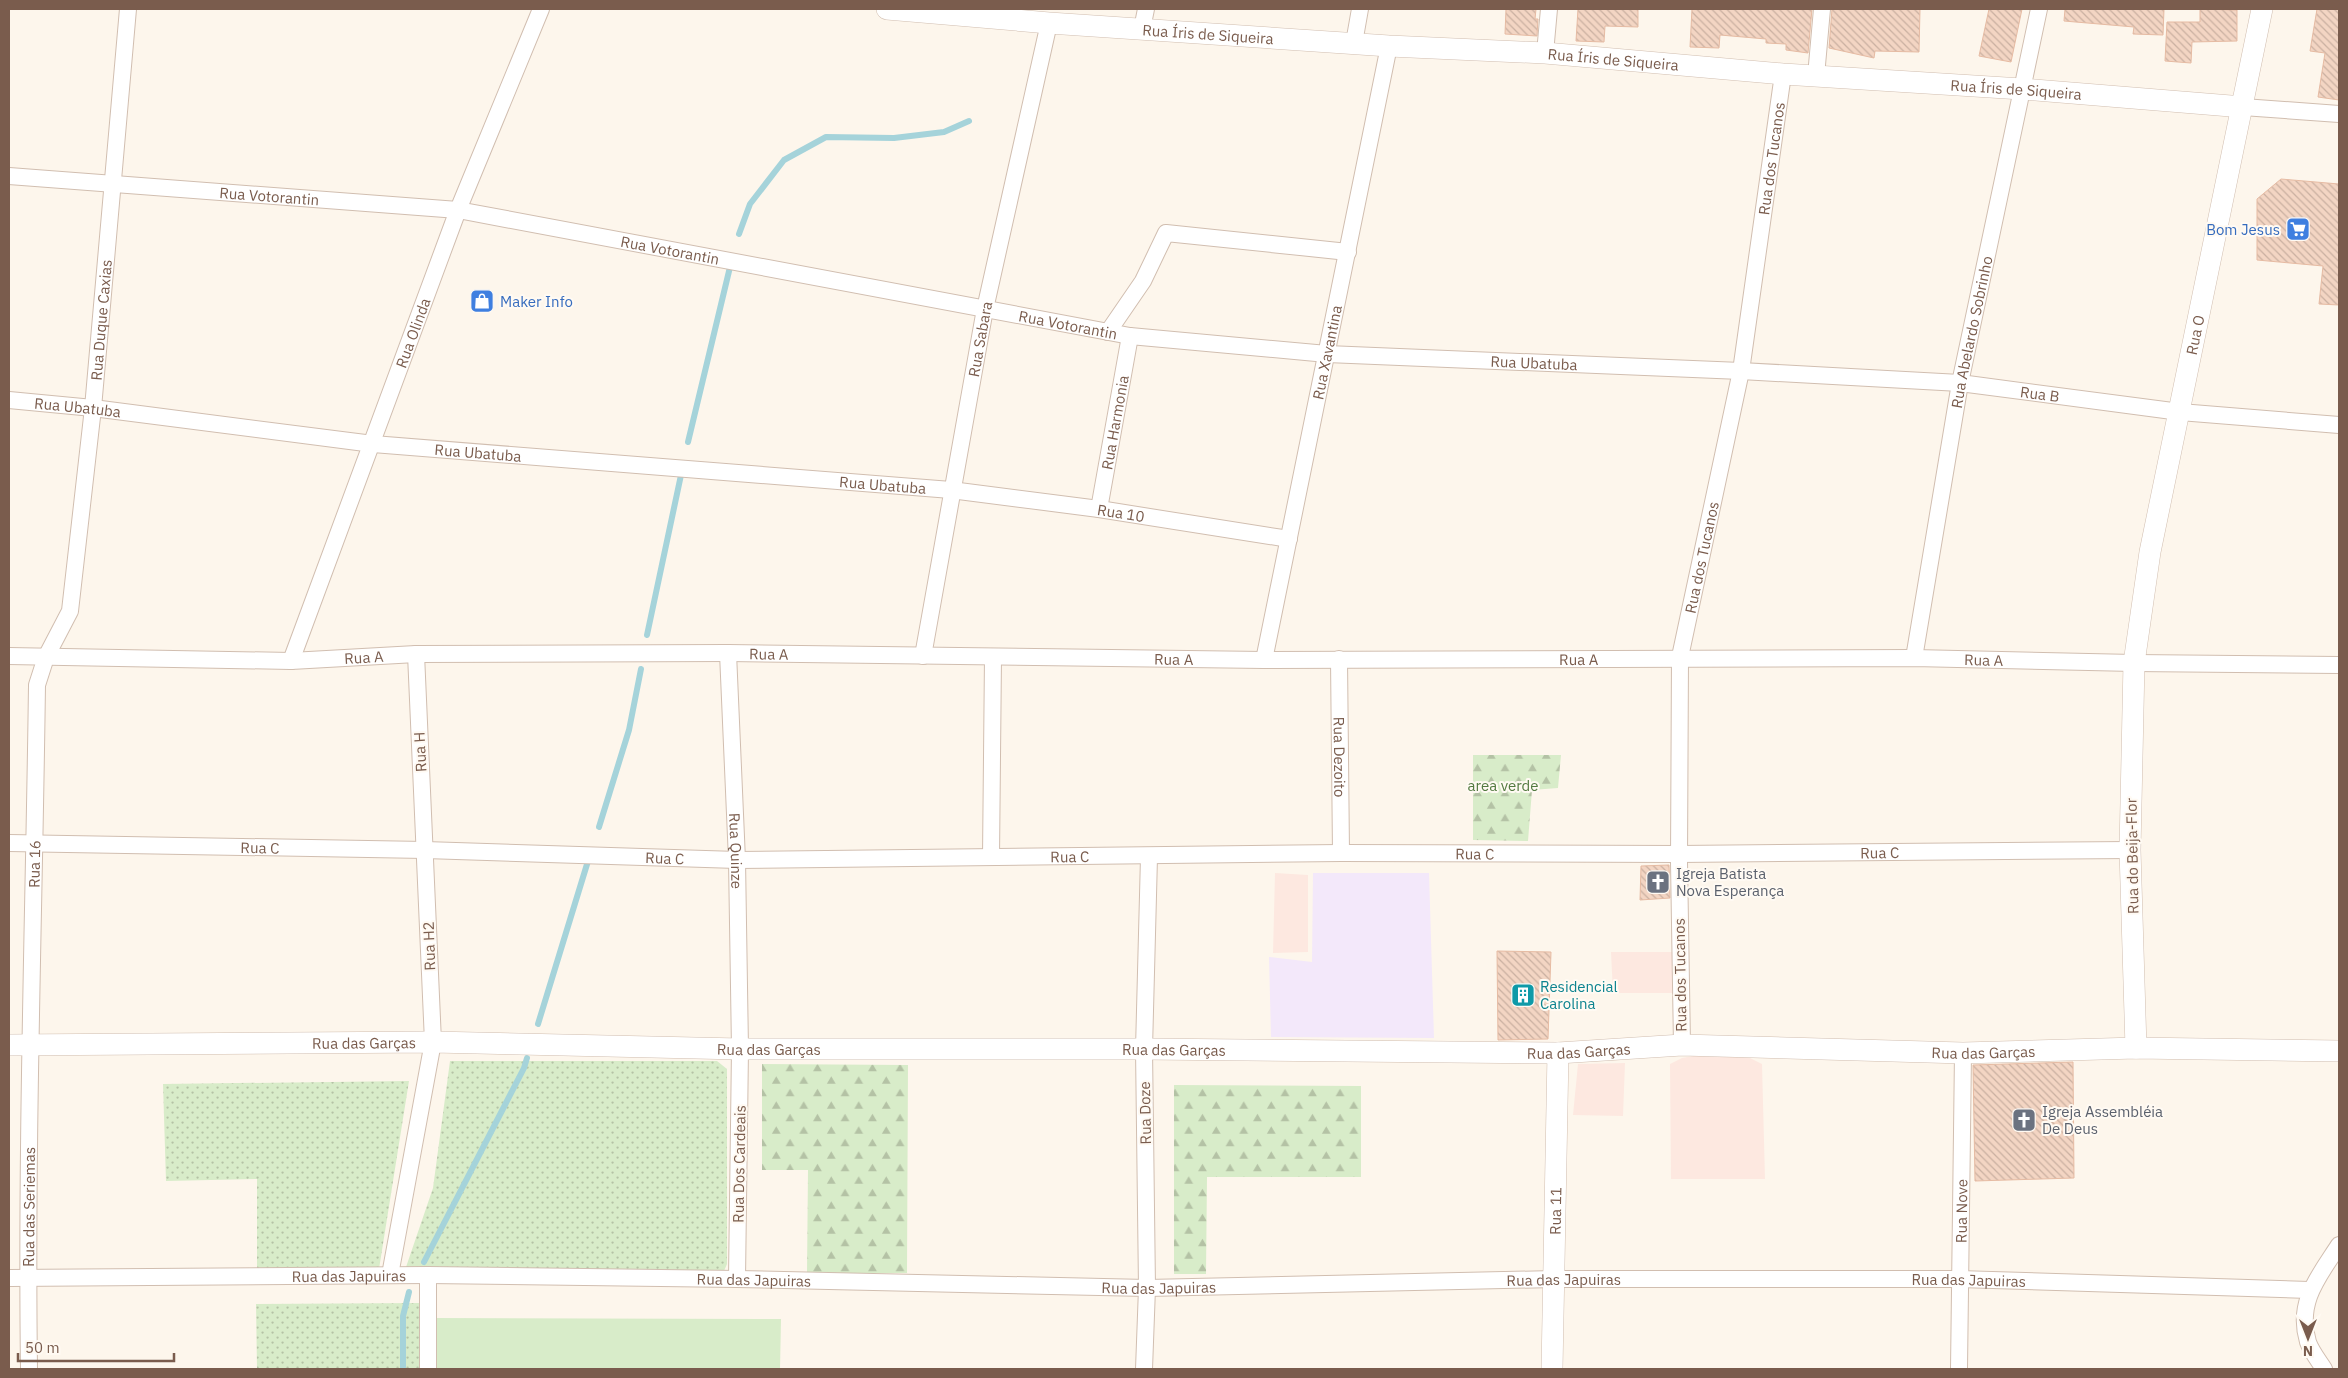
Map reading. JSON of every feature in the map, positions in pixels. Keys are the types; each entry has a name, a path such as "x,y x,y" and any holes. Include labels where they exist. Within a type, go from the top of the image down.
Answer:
{"street":[{"name":"Rua Duque Caxias","path":"37,684 46,657 70,611 93,408 128,9"},
{"name":"Rua Olinda","path":"291,661 373,444 458,210 541,9"},
{"name":"Rua Íris de Siqueira","path":"887,9 1049,23 1144,19 1354,44 1545,53 1783,74 2022,89 2339,114"},
{"path":"1354,44 1360,9"},
{"path":"1545,53 1549,9"},
{"path":"1816,76 1822,9"},
{"name":"Rua Abelardo Sobrinho","path":"1914,658 1960,383 2039,9"},
{"name":"Rua O","path":"2134,664 2150,552 2262,9"},
{"name":"Rua Sabara","path":"923,656 951,490 985,309 1049,23"},
{"name":"Rua Xavantina","path":"1264,660 1389,46"},
{"name":"Rua dos Tucanos","path":"1682,1045 1679,854 1680,657 1741,371 1783,74"},
{"name":"Rua Votorantin","path":"9,176 458,210 1130,336 1327,354"},
{"path":"1108,332 1143,281 1166,233 1348,252"},
{"name":"Rua Harmonia","path":"1099,509 1130,336"},
{"name":"Rua Ubatuba","path":"1327,354 1741,371"},
{"name":"Rua B","path":"1741,371 1960,383 2180,412 2339,425"},
{"name":"Rua Ubatuba","path":"9,400 93,408 373,444 951,490"},
{"name":"Rua 10","path":"951,490 1099,509 1289,539"},
{"name":"Rua A","path":"9,656 291,661 416,654 728,653 1264,660 1680,657 1914,658 2134,664 2339,665"},
{"name":"Rua Quinze","path":"728,653 737,860 740,1049"},
{"name":"Rua H","path":"416,654 425,850"},
{"path":"991,857 993,657"},
{"name":"Rua Dezoito","path":"1338,659 1341,853"},
{"name":"Rua do Beija-Flor","path":"2134,664 2130,850 2136,1048"},
{"name":"Rua 16","path":"31,1045 37,684"},
{"name":"Rua C","path":"9,843 425,850 737,860 1341,853 1679,854 2130,850"},
{"name":"Rua H2","path":"390,1275 433,1042 425,850"},
{"name":"Rua Doze","path":"1144,1369 1147,1288 1144,1049 1150,856"},
{"name":"Rua das Garças","path":"9,1045 433,1042 740,1049 1144,1049 1558,1053 1682,1045 1963,1053 2136,1048 2339,1050"},
{"name":"Rua das Seriemas","path":"30,1369 28,1278 31,1045"},
{"name":"Rua Dos Cardeais","path":"737,1279 740,1049"},
{"name":"Rua 11","path":"1552,1369 1558,1053"},
{"name":"Rua Nove","path":"1959,1369 1963,1053"},
{"path":"2324,1369 2308,1344 2305,1321 2309,1290 2339,1245"},
{"path":"428,1275 428,1369"},
{"name":"Rua das Japuiras","path":"9,1278 428,1275 737,1279 1147,1288 1554,1279 1959,1279 2309,1290"}],"shaded area":[{"path":"1275,873 1308,875 1308,952 1273,953"},
{"path":"1313,873 1429,873 1434,1038 1271,1037 1269,957 1312,962"},
{"path":"1611,952 1675,952 1676,993 1613,993"},
{"path":"1716,1052 1750,1058 1762,1064 1765,1179 1671,1179 1670,1064 1682,1058"},
{"path":"1625,1063 1623,1116 1573,1115 1578,1064"}],"green space":[{"name":"area verde","path":"1473,755 1561,755 1558,788 1532,790 1528,841 1473,840"},
{"path":"450,1061 717,1061 727,1069 727,1264 724,1271 405,1270 433,1188"},
{"path":"762,1064 908,1065 907,1273 807,1273 808,1170 762,1170"},
{"path":"409,1081 379,1269 257,1270 257,1179 166,1181 163,1084"},
{"path":"1174,1085 1361,1086 1361,1177 1207,1177 1206,1274 1174,1274"},
{"path":"423,1303 422,1369 257,1369 256,1304"},
{"path":"435,1318 781,1319 780,1369 436,1369"}],"building":[{"path":"1506,9 1536,9 1535,19 1538,19 1537,36 1505,34"},
{"path":"1578,9 1638,9 1638,27 1605,26 1604,42 1576,41"},
{"path":"1692,9 1812,9 1808,53 1786,50 1786,44 1766,43 1766,39 1720,35 1719,48 1690,47"},
{"path":"1832,9 1920,9 1919,52 1875,51 1874,58 1829,48"},
{"path":"1989,9 2022,9 2011,62 1979,56"},
{"path":"2065,9 2164,9 2163,35 2133,34 2134,27 2064,21"},
{"path":"2200,9 2237,10 2237,41 2192,42 2191,63 2165,61 2167,22 2200,22"},
{"path":"2317,9 2339,9 2339,100 2318,97 2325,53 2310,51"},
{"name":"Bom Jesus","path":"2281,179 2339,184 2339,305 2319,304 2323,266 2257,260 2257,199"},
{"name":"Igreja Batista Nova Esperança","path":"1669,865 1670,898 1640,900 1641,866"},
{"name":"Residencial Carolina","path":"1497,951 1551,952 1548,1039 1498,1040"},
{"name":"Igreja Assembléia De Deus","path":"2073,1062 2074,1178 1975,1181 1973,1065"}],"waterway":[{"path":"739,234 750,204 784,160 826,137 894,138 944,132 969,121"},
{"path":"688,442 730,267"},
{"path":"647,635 681,475"},
{"path":"599,827 629,730 641,669"},
{"path":"538,1024 588,861"},
{"path":"424,1262 524,1068 527,1058"},
{"path":"403,1369 403,1316 409,1292"}],"place":[{"name":"Bom Jesus","path":"2298,229"},
{"name":"Maker Info","path":"482,301"},
{"name":"Igreja Batista Nova Esperança","path":"1658,882"},
{"name":"Residencial Carolina","path":"1523,995"},
{"name":"Igreja Assembléia De Deus","path":"2024,1120"}]}
